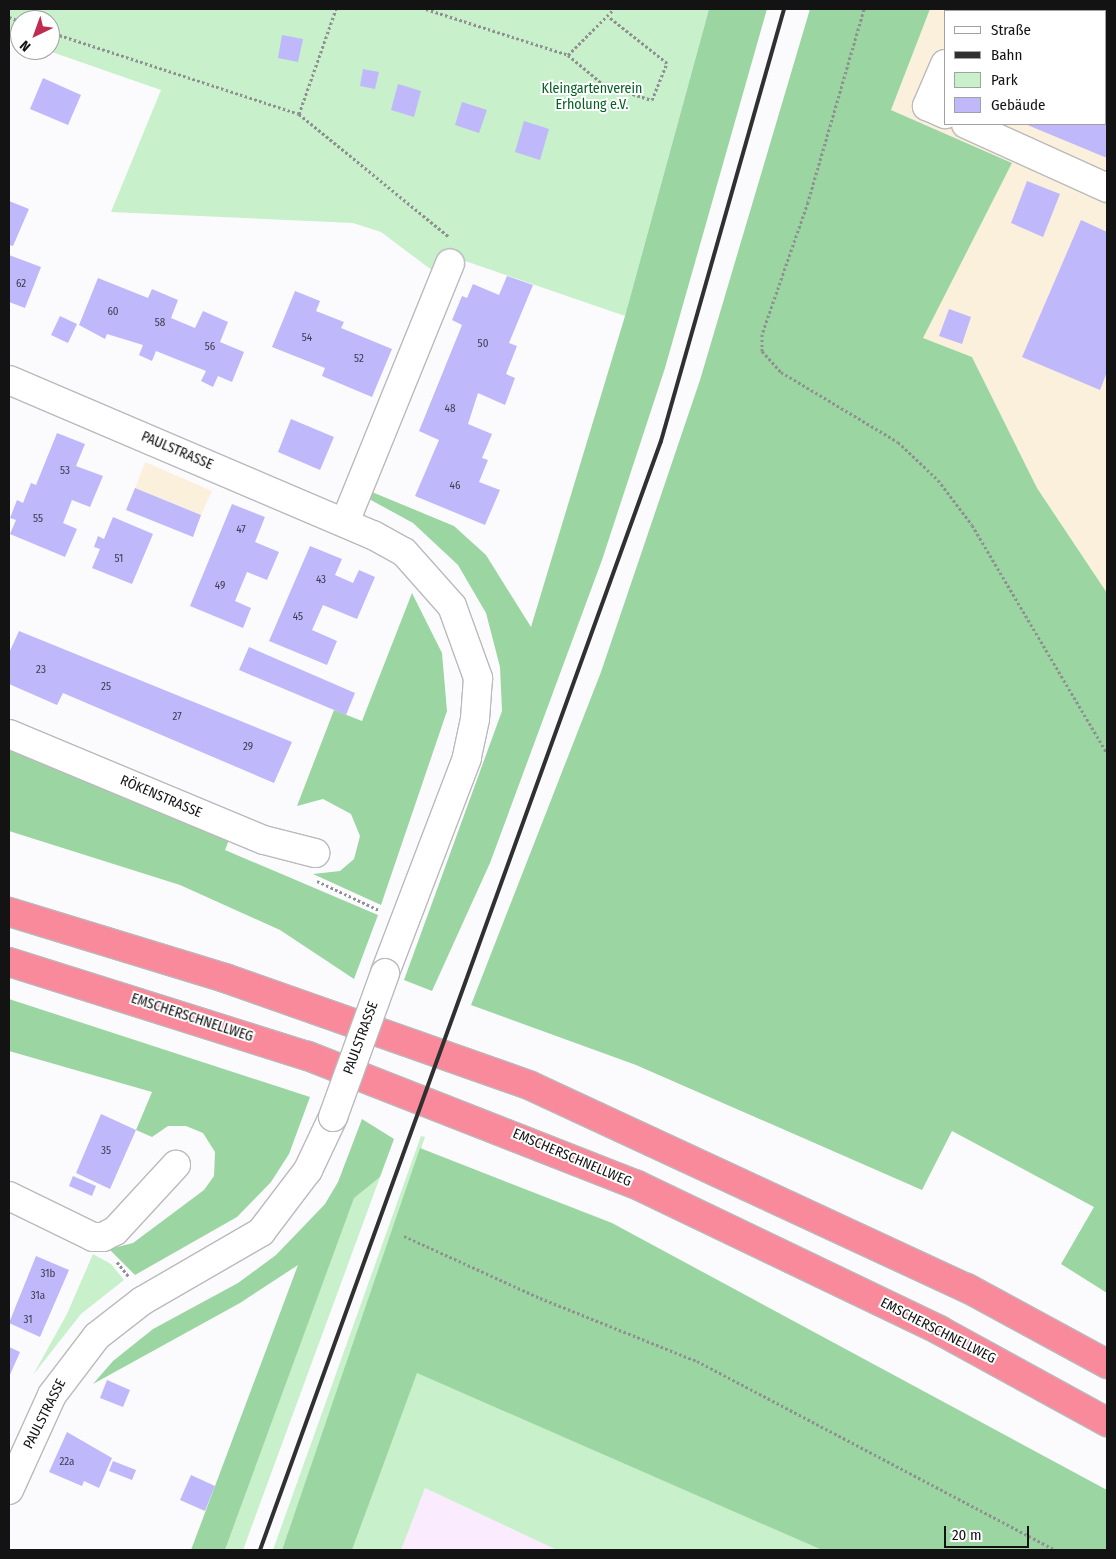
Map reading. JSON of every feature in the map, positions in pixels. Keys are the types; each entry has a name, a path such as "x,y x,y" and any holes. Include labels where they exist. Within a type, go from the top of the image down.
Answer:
{"highway":[{"path":"9,912 225,978 530,1086 968,1288 1107,1364"},
{"name":"EMSCHERSCHNELLWEG","path":"9,962 308,1056 628,1182 940,1330 1107,1422"}],"street":[{"path":"944,66 927,106 944,114"},
{"path":"968,125 1107,188"},
{"path":"345,522 450,264"},
{"name":"PAULSTRASSE","path":"9,380 345,522 404,552 433,580 452,606 478,678 467,758 385,973 333,1117 299,1185 261,1232 142,1301 96,1336 52,1395 9,1490"},
{"name":"RÖKENSTRASSE","path":"9,734 264,840 316,853"},
{"path":"9,1196 93,1237 103,1237 115,1231 176,1165"}],"path":[{"path":"299,114 336,9"},
{"path":"426,9 568,54 604,84 652,100 667,63 608,16"},
{"path":"568,54 614,9"},
{"path":"864,9 808,202 762,334 762,351 781,372 898,442 938,480 972,525 1107,753"},
{"path":"60,35 299,114 456,242 450,264"},
{"path":"348,895 375,908"},
{"path":"404,1236 540,1298 697,1361 1056,1550"},
{"path":"123,1267 130,1278"}],"shaded area":[{"path":"930,9 1107,9 1107,593 1037,488 972,357 922,338 1012,163 891,110"},
{"path":"145,462 212,491 201,515 135,488"},
{"path":"425,1488 557,1550 401,1550"}],"green space":[{"name":"Kleingartenverein Erholung e.V.","path":"9,9 709,9 625,316 445,254 437,274 381,232 353,223 111,212 161,90 60,55 60,10 10,10 9,37"},
{"path":"709,9 767,9 665,368 602,560 490,863 432,991 404,980 502,711 500,667 486,613 458,565 413,523 369,499 372,492 454,526 486,555 531,627 625,316"},
{"path":"810,9 930,9 891,110 1012,163 923,338 972,357 1037,488 1107,593 1107,1293 1061,1264 1094,1207 952,1131 922,1190 636,1065 471,1005 601,672 700,380"},
{"path":"412,593 442,653 447,711 381,905 313,874 340,871 354,859 360,836 351,814 323,799 297,806 334,710 362,721"},
{"path":"9,748 229,840 225,850 378,915 354,979 280,930 180,885 9,831"},
{"path":"9,999 310,1097 289,1154 271,1182 237,1217 135,1275 109,1249 133,1243 204,1190 214,1176 215,1152 203,1133 186,1126 168,1126 152,1137 136,1130 152,1092 9,1051"},
{"path":"362,1119 394,1139 380,1177 354,1198 225,1550 191,1550 298,1265 240,1303 93,1384 113,1361 153,1329 238,1283 276,1255 325,1204 338,1182"},
{"path":"421,1136 425,1137 282,1550 273,1550"},
{"path":"420,1148 612,1223 1107,1490 1107,1550 822,1550 417,1373 352,1550 282,1550"},
{"path":"380,1177 243,1550 225,1550 354,1197"},
{"path":"93,1254 111,1264 124,1280 81,1314 33,1375 67,1314"},
{"path":"416,1372 822,1550 557,1550 425,1488 401,1550 352,1550"}],"building":[{"path":"1002,9 1107,9 1107,158 1027,125 1106,125 1106,10"},
{"path":"282,35 303,39 298,62 278,58"},
{"path":"363,69 379,72 375,89 360,86"},
{"path":"43,78 81,95 68,125 30,109"},
{"path":"398,84 421,91 414,117 391,110"},
{"path":"462,102 487,110 479,133 455,125"},
{"path":"524,121 549,129 540,160 515,152"},
{"path":"1027,181 1060,194 1043,237 1011,223"},
{"path":"9,201 29,209 13,246 9,245"},
{"path":"1081,220 1107,232 1107,372 1100,390 1022,357"},
{"path":"9,255 41,267 25,308 9,302"},
{"path":"507,276 533,285 509,343 517,346 506,374 515,378 505,405 478,393 468,424 492,434 482,458 488,460 479,482 500,490 485,525 415,496 439,440 419,431 462,325 452,320 462,296 467,298 473,284 499,295"},
{"path":"98,278 148,298 152,289 178,300 171,318 195,328 203,311 228,322 220,342 244,352 232,382 218,376 213,387 201,381 206,371 156,351 152,361 139,355 143,345 107,334 105,339 79,325"},
{"path":"295,291 320,301 316,311 344,322 341,328 392,349 372,397 322,376 325,368 272,347"},
{"path":"949,309 971,317 962,344 939,336"},
{"path":"60,316 77,324 68,343 51,335"},
{"path":"291,419 334,437 320,470 278,452"},
{"path":"57,433 85,444 76,466 103,476 90,507 72,500 63,523 77,529 65,557 10,534 16,520 10,518 17,500 23,503 31,483 36,485"},
{"path":"135,488 201,515 193,537 126,510"},
{"path":"232,504 265,517 255,542 279,552 267,580 247,572 235,601 251,608 243,628 190,606"},
{"path":"113,517 153,534 132,584 92,568 100,549 94,547 98,536 104,539"},
{"path":"310,546 342,559 335,575 353,583 359,570 375,577 357,619 323,605 312,630 337,641 327,665 269,641"},
{"path":"19,631 292,742 274,783 63,693 57,705 9,684 9,653"},
{"path":"249,647 355,693 346,715 239,670"},
{"path":"101,1114 136,1130 110,1189 76,1173"},
{"path":"73,1176 96,1186 92,1196 69,1186"},
{"path":"36,1256 69,1270 40,1337 9,1323"},
{"path":"9,1347 20,1352 9,1377"},
{"path":"107,1380 130,1390 123,1407 100,1398"},
{"path":"67,1432 112,1458 99,1488 84,1481 82,1486 49,1472"},
{"path":"113,1461 136,1470 132,1480 109,1471"},
{"path":"191,1475 215,1486 205,1511 180,1500"}],"railway":[{"path":"260,1550 661,441 784,9"}]}
